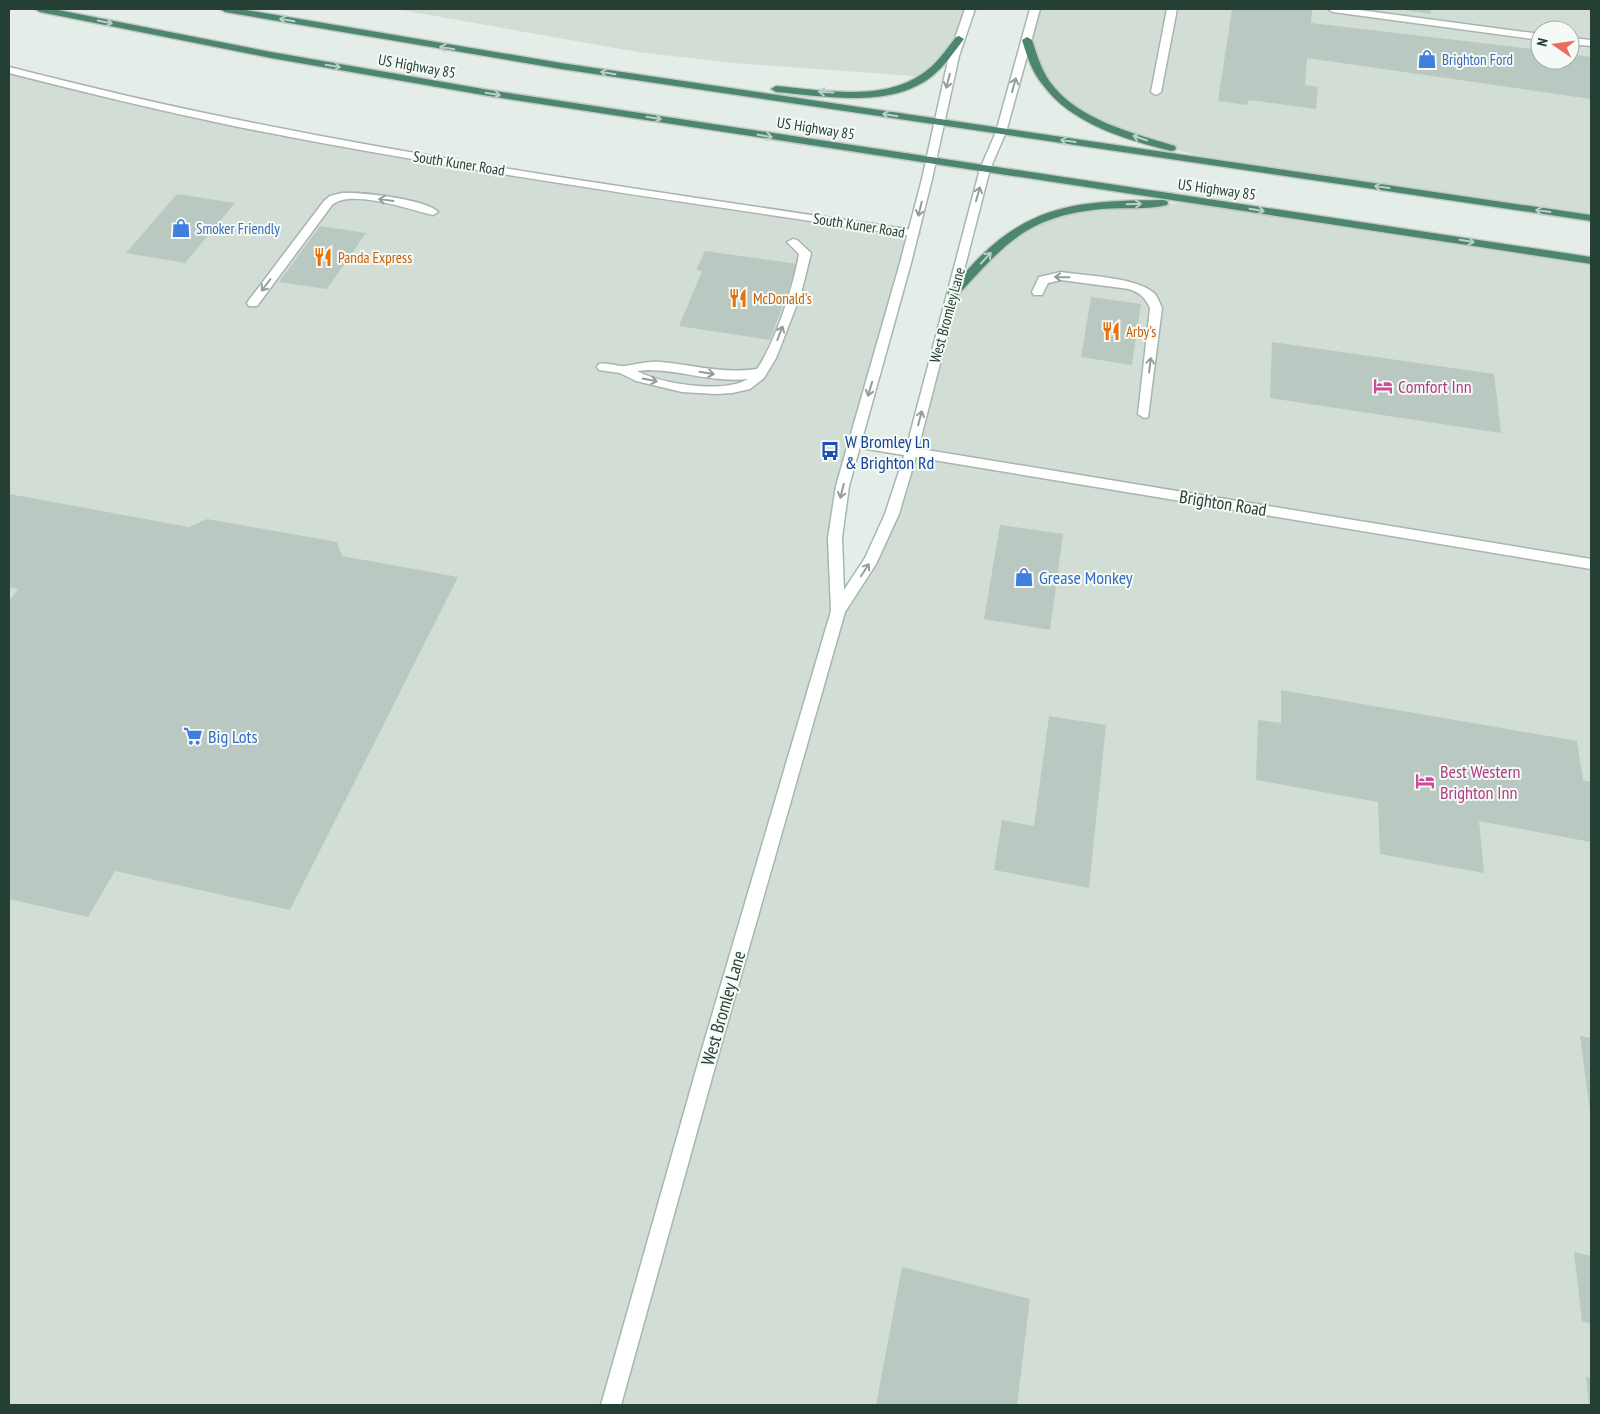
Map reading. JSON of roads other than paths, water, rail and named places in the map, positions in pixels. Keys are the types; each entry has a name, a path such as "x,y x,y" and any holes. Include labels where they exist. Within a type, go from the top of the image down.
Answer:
{"highway":[{"name":"US Highway 85","path":"40,9 215,44 439,85 1591,261"},
{"name":"US Highway 85","path":"225,9 470,52 938,123 1238,165 1591,218"},
{"path":"636,77 816,92 886,91 904,88 926,77 959,39"},
{"path":"1027,40 1032,62 1044,83 1054,95 1077,112 1139,138 1238,165"},
{"path":"953,293 1006,239 1025,226 1053,214 1102,206 1209,203"}],"main road":[{"name":"West Bromley Lane","path":"838,611 835,558 840,498 854,443 899,292 932,161 938,123 959,39 970,9"},
{"name":"West Bromley Lane","path":"611,1405 711,1049 838,611 872,560 883,537 911,452 985,169 1001,132 1035,9"},
{"path":"1156,92 1172,9"},
{"path":"1333,9 1530,35"},
{"name":"South Kuner Road","path":"9,70 193,114 339,143 914,233"},
{"path":"252,303 328,203 334,198 352,196 404,203 433,212"},
{"path":"603,367 624,370 640,365 653,365 720,376 760,373 770,358 799,282 805,253 793,242"},
{"path":"1038,292 1043,280 1061,276 1131,286 1142,290 1150,297 1156,308 1144,414"},
{"name":"Brighton Road","path":"854,443 1591,564"}],"place":[{"name":"Brighton Ford","path":"1427,59"},
{"name":"Smoker Friendly","path":"181,228"},
{"name":"Panda Express","path":"323,257"},
{"name":"McDonald's","path":"738,298"},
{"name":"Arby's","path":"1111,331"},
{"name":"Comfort Inn","path":"1383,386"},
{"name":"W Bromley Ln & Brighton Rd","path":"830,451"},
{"name":"Grease Monkey","path":"1024,577"},
{"name":"Big Lots","path":"193,736"},
{"name":"Best Western Brighton Inn","path":"1425,781"}]}
